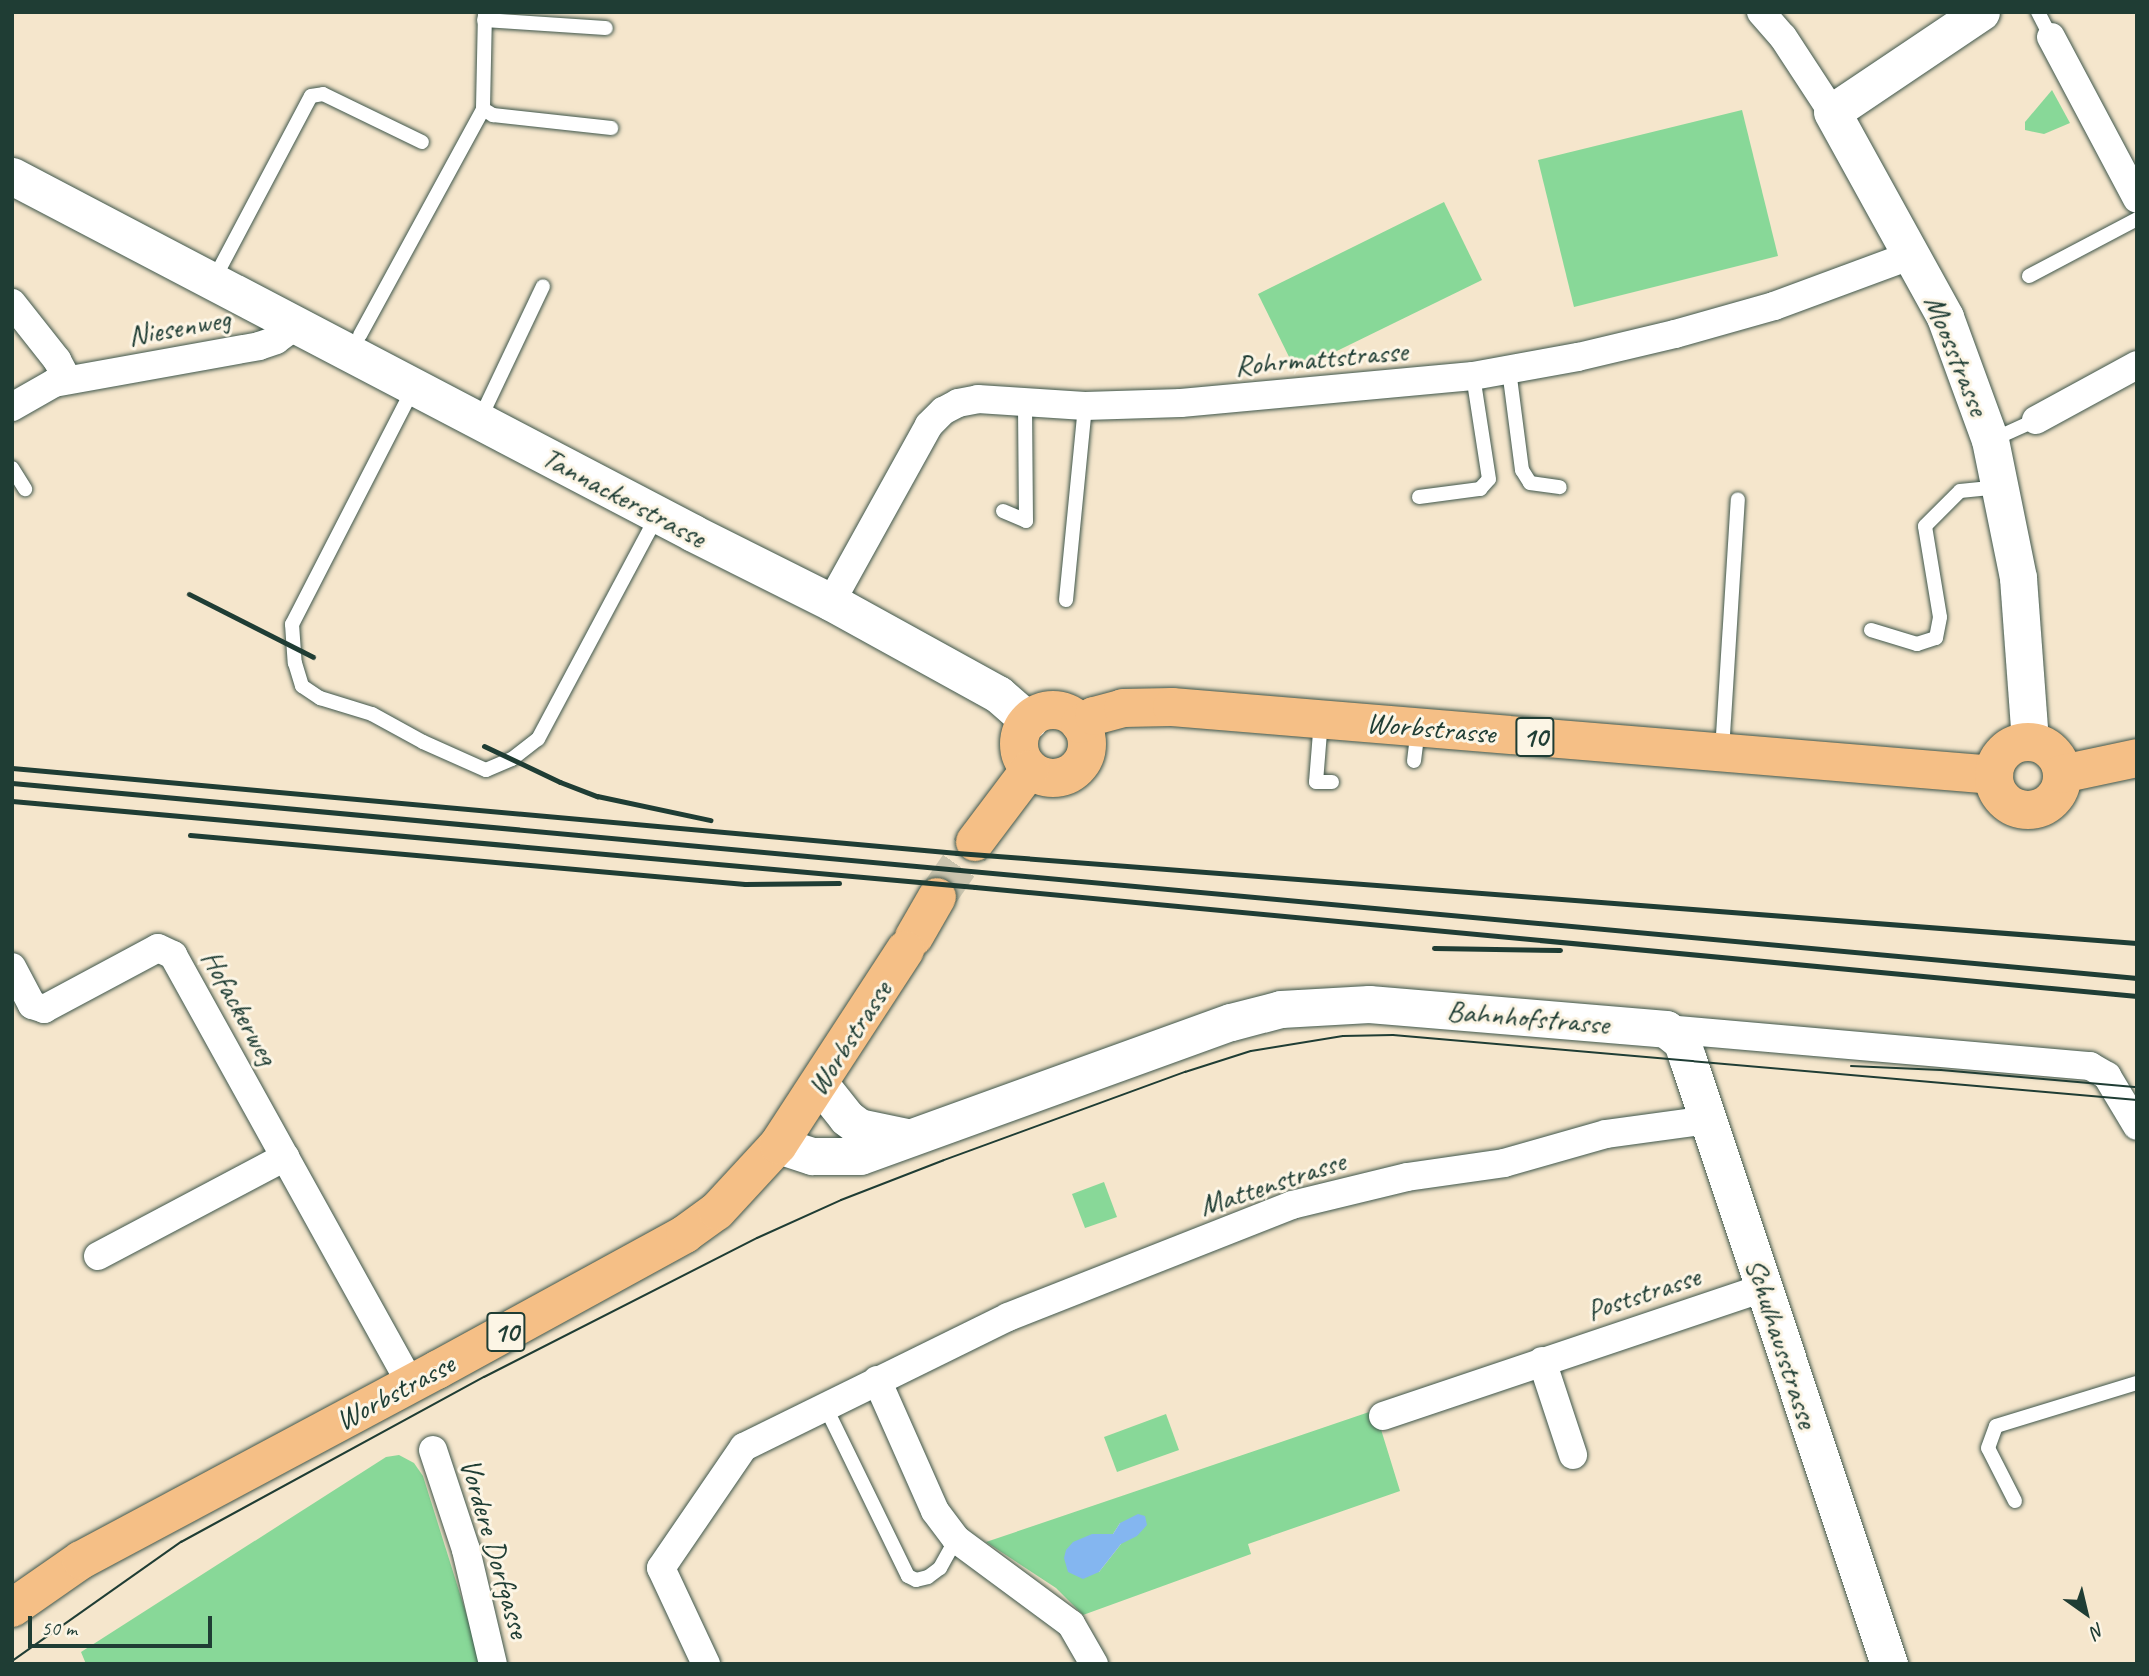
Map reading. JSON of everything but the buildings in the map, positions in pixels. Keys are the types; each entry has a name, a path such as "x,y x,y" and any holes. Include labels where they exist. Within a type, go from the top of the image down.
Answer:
{"main road":[{"name":"Worbstrasse","path":"1080,724 1107,711 1146,706 1321,719 1416,744 1721,753 1994,775"},
{"path":"1055,710 1073,717 1080,724 1085,734 1085,754 1073,771 1056,778 1046,777 1030,769 1024,761 1019,740 1029,721 1045,711 1055,710"},
{"path":"2030,742 2041,744 2054,754 2062,774 2061,785 2049,803 2028,810 2017,809 2000,796 1994,775 2003,752 2013,745 2030,742"},
{"path":"2062,774 2137,758"},
{"path":"975,842 1030,769"},
{"name":"Worbstrasse","path":"12,1608 81,1560 685,1234 732,1198 778,1145 820,1084 937,897"}],"street":[{"name":"Moosstrasse","path":"1761,12 1783,37 1832,112 1945,317 1990,440 2001,487 2018,578 2030,742"},
{"path":"1832,112 1981,12"},
{"path":"2051,37 2137,200"},
{"name":"Tannackerstrasse","path":"12,176 479,422 831,602 998,694 1029,721"},
{"name":"Rohrmattstrasse","path":"831,602 929,425 943,411 958,403 978,399 1085,406 1193,402 1473,376 1675,334 1774,306 1912,255"},
{"path":"12,303 57,360 67,380"},
{"name":"Niesenweg","path":"12,407 40,390 67,380 260,346 276,340 297,325"},
{"path":"2036,420 2137,365"},
{"name":"Hofackerweg","path":"12,967 32,1005 44,1009 158,948 173,955 410,1383"},
{"name":"Bahnhofstrasse","path":"778,1145 811,1156 860,1156 1231,1022 1281,1009 1369,1003 2090,1066 2108,1076 2137,1126"},
{"name":"Schulhausstrasse","path":"1666,1029 1682,1042 1889,1664"},
{"path":"820,1084 848,1118 859,1127 907,1137"},
{"name":"Mattenstrasse","path":"706,1664 661,1568 744,1447 1008,1317 1292,1205 1407,1177 1504,1163 1606,1134 1708,1120"},
{"path":"98,1256 285,1157"},
{"name":"Poststrasse","path":"1383,1416 1764,1288"},
{"path":"1542,1361 1573,1455"},
{"path":"877,1380 935,1511 956,1539 1071,1624 1094,1664"},
{"name":"Vordere Dorfgasse","path":"433,1450 466,1550 493,1664"}],"lane":[{"path":"2038,12 2051,37"},
{"path":"360,335 483,109 484,16 606,28"},
{"path":"212,282 311,96 323,94 422,142"},
{"path":"483,109 493,115 611,128"},
{"path":"2029,276 2137,219"},
{"path":"479,422 543,286"},
{"path":"1509,370 1522,470 1530,483 1560,486"},
{"path":"1419,497 1480,489 1489,479 1473,376"},
{"path":"414,387 292,624 295,663 302,686 320,698 372,714 423,742 486,770 512,759 538,739 657,514"},
{"path":"1003,512 1026,521 1025,402"},
{"path":"1066,600 1085,406"},
{"path":"1990,440 2036,420"},
{"path":"12,468 25,489"},
{"path":"1871,630 1917,644 1936,638 1940,617 1925,526 1960,491 2001,487"},
{"path":"1721,753 1738,500"},
{"path":"1321,719 1316,782 1332,782"},
{"path":"2015,1502 1988,1448 1996,1426 2137,1383"},
{"path":"825,1406 908,1576 916,1580 934,1572 956,1539"}],"green space":[{"path":"2052,90 2070,123 2044,134 2025,130 2025,122"},
{"path":"1742,110 1778,256 1574,307 1538,160"},
{"path":"1444,202 1482,280 1296,371 1258,294"},
{"path":"1104,1182 1117,1217 1085,1228 1072,1194"},
{"path":"1375,1410 1400,1491 1248,1544 1251,1554 1083,1615 1056,1588 986,1542","holes":["1120,1523 1121,1544 1099,1572 1092,1534 1113,1534"]},
{"path":"1166,1414 1179,1450 1117,1472 1104,1437"},
{"path":"399,1455 414,1463 423,1476 482,1664 86,1664 81,1652 386,1457"}],"water":[{"path":"1138,1514 1145,1516 1147,1525 1137,1536 1121,1544 1099,1572 1083,1579 1068,1572 1064,1558 1066,1550 1073,1542 1092,1534 1113,1534 1120,1523"}],"tunnel":[{"path":"937,897 975,842"}],"tram line":[{"path":"12,1661 181,1542 484,1377 757,1238 841,1200 944,1160 1185,1072 1251,1051 1343,1036 1393,1035 2137,1100"},
{"path":"1851,1066 1941,1070 2137,1087"}],"railway":[{"path":"189,594 313,657"},
{"path":"484,746 560,782 597,796 710,820"},
{"path":"12,768 957,853 2137,943"},
{"path":"12,783 2137,978"},
{"path":"12,801 975,887 2137,996"},
{"path":"190,835 745,884 839,883"},
{"path":"1434,948 1560,950"}]}
